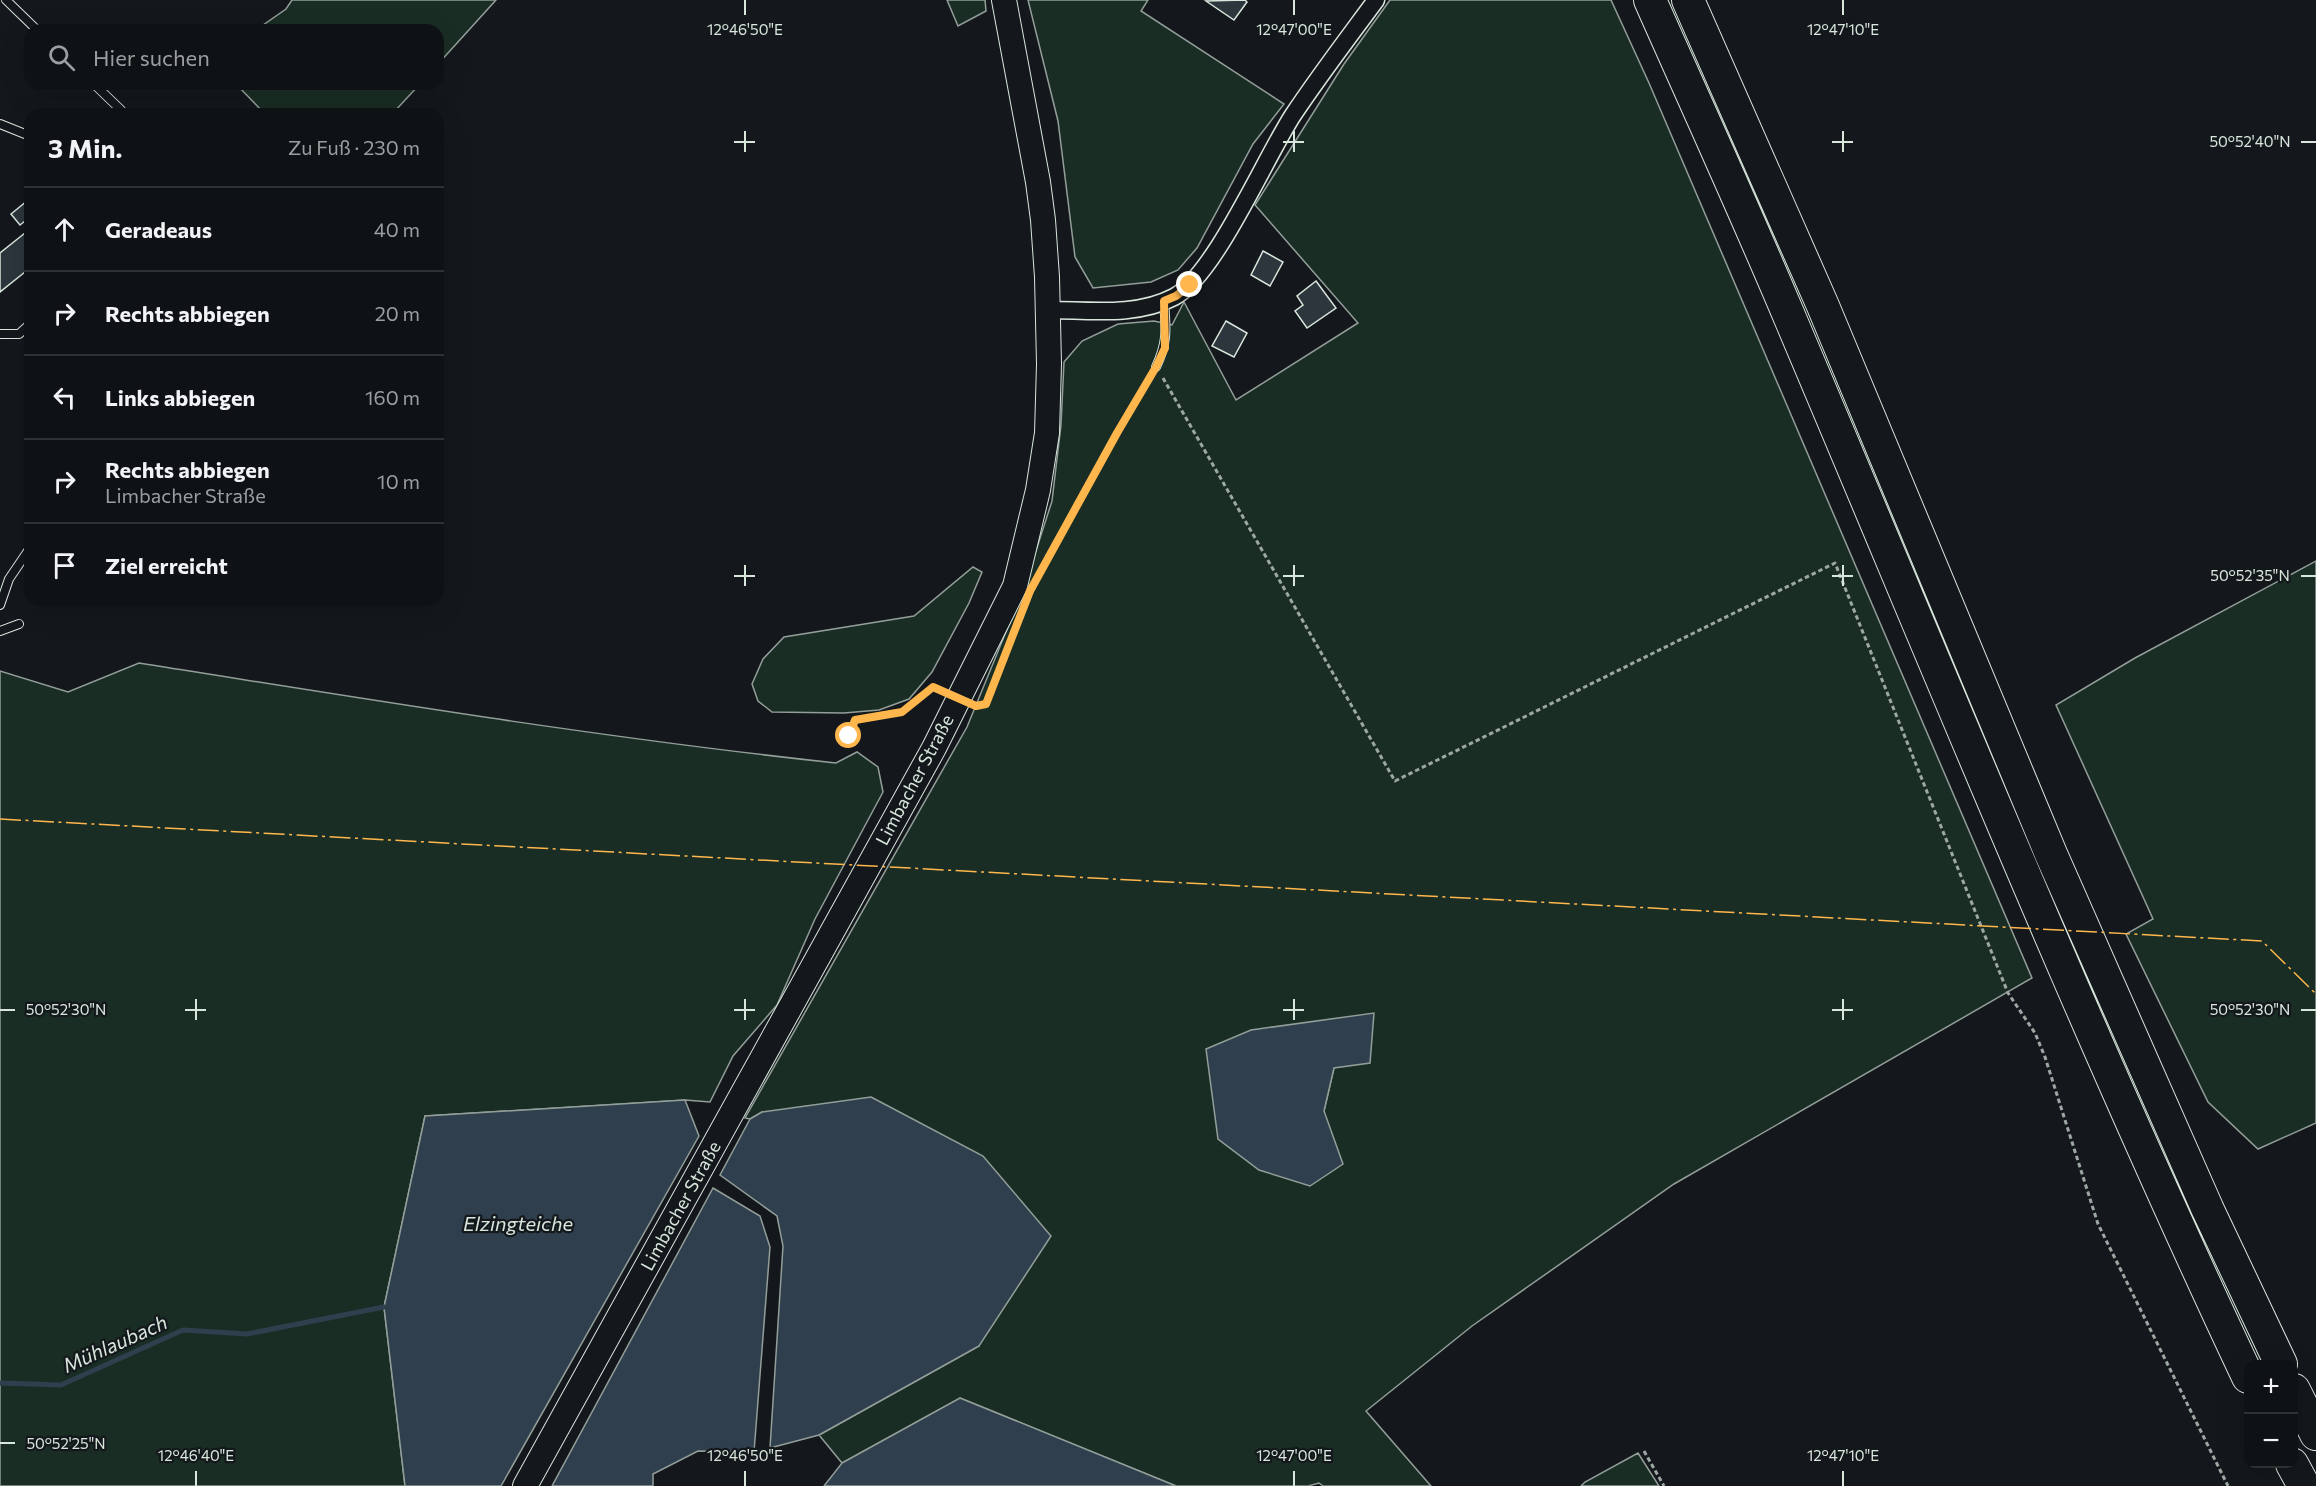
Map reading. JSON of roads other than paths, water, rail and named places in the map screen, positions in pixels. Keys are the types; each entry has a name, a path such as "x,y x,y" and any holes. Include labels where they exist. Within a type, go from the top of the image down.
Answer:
{"highway":[{"path":"1650,0 1788,314 2018,865 2170,1210 2244,1368"},
{"path":"1688,0 1823,306 2093,951 2208,1210 2279,1360"},
{"path":"2298,1398 2316,1434"},
{"path":"2294,1468 2304,1486"}],"main road":[{"name":"Limbacher Straße","path":"525,1486 737,1107 959,699 1015,586 1038,490 1047,433 1048,310 1039,192 1004,0"}],"street":[{"path":"1048,310 1103,312 1154,305 1176,296 1190,285 1218,247 1293,114 1376,0"}],"lane":[{"path":"6,0 32,24"},
{"path":"100,90 119,108"},
{"path":"0,124 24,134"},
{"path":"1156,367 1165,348 1164,301"},
{"path":"0,334 19,334 24,329"},
{"path":"0,604 9,579 24,557"},
{"path":"0,631 19,624"}],"water":[{"path":"1374,1013 1370,1063 1334,1068 1324,1111 1343,1164 1310,1186 1259,1170 1218,1139 1206,1049 1251,1030"},
{"path":"871,1097 983,1156 1051,1236 979,1346 819,1435 770,1448 783,1246 777,1216 720,1175 750,1119 762,1112"},
{"name":"Elzingteiche","path":"685,1100 699,1136 501,1486 405,1486 384,1307 425,1116"},
{"path":"713,1188 760,1216 770,1247 754,1452 698,1451 653,1474 653,1486 552,1486"},
{"path":"960,1398 1176,1486 824,1486 842,1463"}],"waterway":[{"name":"Mühlaubach","path":"0,1383 61,1385 183,1330 247,1334 384,1307"}]}
